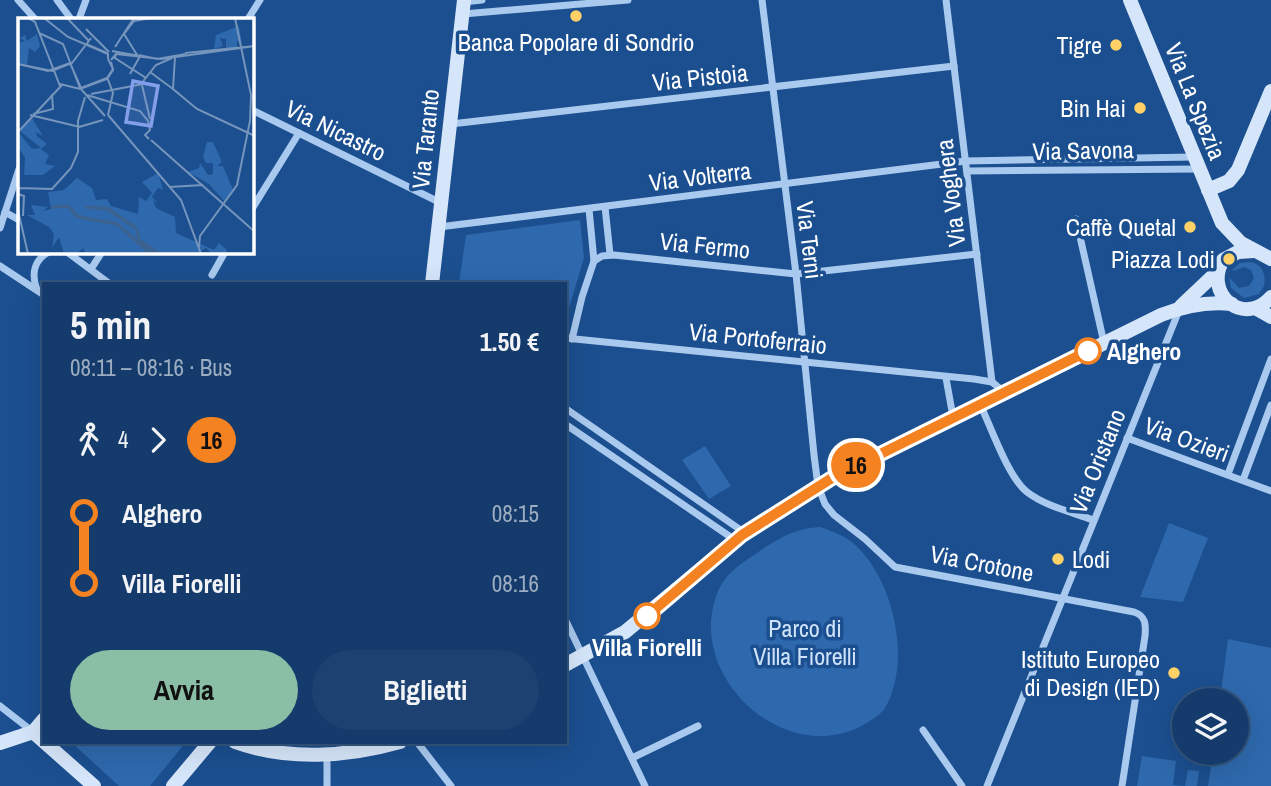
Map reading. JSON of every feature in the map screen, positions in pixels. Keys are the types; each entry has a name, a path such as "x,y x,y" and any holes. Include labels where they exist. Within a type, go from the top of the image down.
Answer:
{"main road":[{"name":"Via La Spezia","path":"1130,0 1220,219 1223,238 1219,267"},
{"name":"Via Taranto","path":"432,282 463,5"},
{"path":"1208,190 1229,181 1238,170 1271,91"},
{"name":"Via La Spezia","path":"1220,219 1234,237 1267,258"},
{"path":"1180,307 1233,253 1267,258"},
{"path":"1219,267 1221,292 1232,304"},
{"path":"567,664 618,636 647,616 740,536 818,486 1180,307 1212,303 1232,304 1266,313 1271,296"},
{"path":"0,743 33,732 42,721"},
{"path":"33,732 42,740"},
{"path":"47,744 94,786"},
{"path":"173,786 208,744"},
{"path":"243,744 273,751 327,755 392,744"}],"street":[{"path":"18,0 34,18"},
{"path":"57,0 70,18"},
{"path":"79,18 86,0"},
{"path":"249,18 260,0"},
{"path":"463,5 482,0"},
{"path":"463,5 628,0"},
{"name":"Via Terni","path":"762,0 796,274 818,486"},
{"name":"Via Voghera","path":"946,0 992,382"},
{"name":"Via Pistoia","path":"450,124 954,66"},
{"name":"Via Nicastro","path":"254,111 441,203"},
{"path":"254,206 299,133"},
{"name":"Via Savona","path":"966,161 1197,163"},
{"name":"Via Volterra","path":"439,227 966,161"},
{"name":"Via Savona","path":"967,171 1197,163"},
{"path":"0,228 18,172"},
{"path":"605,207 610,254"},
{"path":"569,338 594,261 589,209"},
{"path":"5,212 18,219"},
{"path":"1076,219 1104,343"},
{"path":"41,293 34,277 36,265 45,254"},
{"path":"68,254 107,282"},
{"path":"91,269 101,254"},
{"path":"212,275 224,254"},
{"name":"Via Fermo","path":"594,261 610,254 796,274 977,254"},
{"path":"0,266 41,293"},
{"name":"Via Oristano","path":"988,786 1061,598 1180,307"},
{"name":"Via Portoferraio","path":"569,338 992,382"},
{"path":"1231,476 1271,359"},
{"path":"946,377 953,418"},
{"path":"992,382 1004,393"},
{"path":"980,404 1021,486 1042,501 1093,520"},
{"path":"1243,481 1271,405"},
{"path":"567,409 740,536"},
{"path":"567,425 740,536"},
{"name":"Via Ozieri","path":"1127,438 1271,491"},
{"name":"Via Crotone","path":"818,486 830,512 895,567 1134,612 1142,616 1146,622 1122,786"},
{"path":"567,623 645,786"},
{"path":"0,706 33,732"},
{"path":"632,758 698,726"},
{"path":"923,730 962,786"},
{"path":"419,744 451,786"},
{"path":"327,755 327,786"}],"green space":[{"path":"580,220 584,258 567,314 567,282 459,282 466,235"},
{"path":"1251,262 1263,271 1264,286 1259,294 1244,298 1231,288 1229,277 1239,288 1249,286 1254,278 1251,270 1244,267 1232,270 1240,263"},
{"path":"705,446 731,486 709,499 682,460"},
{"path":"1169,523 1208,538 1183,602 1140,597"},
{"name":"Parco di Villa Fiorelli","path":"820,527 849,540 867,558 888,599 898,646 893,691 884,710 852,730 818,736 785,729 756,712 732,688 716,657 711,624 719,589 735,568 787,535"},
{"path":"1228,639 1271,648 1271,786 1208,786 1211,765 1249,765 1249,688 1222,688"},
{"path":"73,744 184,744 150,786 119,786"},
{"path":"1142,756 1172,760 1172,765 1176,765 1173,785 1185,786 1137,786"},
{"path":"1188,770 1199,771 1197,786 1185,786"}],"bus line":[{"name":"16","path":"647,616 742,535 832,478 1088,351"}],"place":[{"name":"Banca Popolare di Sondrio","path":"576,16"},
{"name":"Tigre","path":"1116,45"},
{"name":"Bin Hai","path":"1140,108"},
{"name":"Caffè Quetal","path":"1190,227"},
{"name":"Piazza Lodi","path":"1229,259"},
{"name":"Alghero","path":"1088,351"},
{"name":"Lodi","path":"1058,559"},
{"name":"Villa Fiorelli","path":"647,616"},
{"name":"Istituto Europeo di Design (IED)","path":"1174,673"}]}
